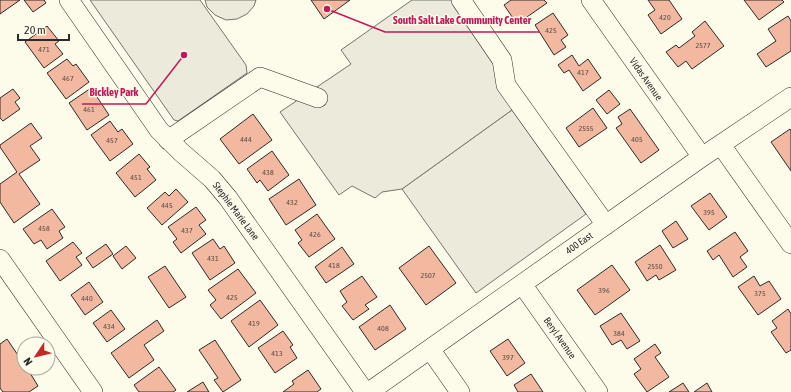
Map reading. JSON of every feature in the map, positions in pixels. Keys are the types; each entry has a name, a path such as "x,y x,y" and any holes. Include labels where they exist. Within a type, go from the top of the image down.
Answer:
{"street":[{"name":"Stephie Marie Lane","path":"69,0 159,130 180,152 212,179 228,198 365,392"},
{"path":"461,0 502,60 506,84 606,225"},
{"name":"Vidas Avenue","path":"591,0 702,158"},
{"path":"168,140 260,77 318,98"},
{"name":"400 East","path":"369,392 791,96"},
{"path":"721,145 791,244"},
{"path":"3,271 93,392"},
{"name":"Beryl Avenue","path":"522,284 598,392"},
{"path":"430,349 460,392"}],"shaded area":[{"path":"90,0 200,0 246,65 247,73 178,121 174,120"},
{"path":"205,0 256,0 254,6 247,14 237,19 226,20 215,15 207,7"},
{"path":"412,0 451,0 495,64 512,110 402,189 382,192 375,198 352,186 339,195 280,112 351,64 341,50"},
{"path":"512,110 586,214 476,293 402,189"}],"building":[{"path":"0,0 20,0 0,14"},
{"path":"24,0 44,0 46,3 33,12"},
{"path":"311,0 350,0 324,19"},
{"path":"511,0 544,0 547,3 517,24 504,5"},
{"path":"648,0 669,0 682,19 661,34 648,15 655,10"},
{"path":"744,0 782,0 784,2 759,20"},
{"path":"553,13 568,35 561,40 566,47 554,55 535,25"},
{"path":"788,16 791,21 791,51 766,67 757,54 776,41 768,29"},
{"path":"705,21 724,46 692,69 686,61 678,67 666,52 676,45 679,48 695,36 692,32"},
{"path":"47,26 59,41 55,44 63,54 44,68 25,42"},
{"path":"572,55 579,66 588,59 601,78 583,91 569,70 564,73 558,65"},
{"path":"67,59 73,66 76,64 89,82 66,99 47,73"},
{"path":"91,88 109,115 87,130 69,103"},
{"path":"13,89 20,98 15,102 20,109 3,121 0,118 0,98"},
{"path":"609,90 620,104 607,114 596,100"},
{"path":"593,108 607,128 579,147 566,128"},
{"path":"630,109 659,150 641,163 616,128 622,124 618,117"},
{"path":"253,114 272,140 239,164 220,139"},
{"path":"110,121 118,132 122,129 133,144 110,161 91,135"},
{"path":"31,123 42,138 30,146 40,160 19,174 40,204 14,223 0,202 0,184 17,172 0,145"},
{"path":"790,129 791,131 791,171 771,142"},
{"path":"272,151 289,175 268,191 260,180 257,183 247,169"},
{"path":"139,154 150,167 147,169 156,180 135,197 116,173"},
{"path":"299,179 316,205 286,225 269,199"},
{"path":"176,189 188,202 162,225 147,208 165,192 169,196"},
{"path":"710,193 727,217 709,230 691,206"},
{"path":"196,207 206,220 199,225 206,234 181,253 173,242 177,239 168,227"},
{"path":"52,209 65,227 59,231 63,238 47,249 41,240 34,244 23,229"},
{"path":"317,214 335,239 309,257 298,243 302,240 295,230"},
{"path":"676,221 688,239 673,248 662,231"},
{"path":"735,232 748,251 740,257 747,267 733,277 719,255 713,260 707,251"},
{"path":"213,239 220,249 224,246 235,263 210,280 192,253"},
{"path":"73,242 82,253 76,257 82,265 60,281 46,261"},
{"path":"106,244 113,254 93,268 86,258"},
{"path":"660,245 676,270 659,280 656,275 647,281 635,262"},
{"path":"126,246 136,258 122,269 113,256"},
{"path":"429,246 456,283 426,305 399,268"},
{"path":"342,247 354,264 326,283 315,267"},
{"path":"612,265 630,290 595,315 577,290"},
{"path":"165,266 186,297 169,308 148,277"},
{"path":"238,269 256,293 221,319 210,305 216,300 208,290"},
{"path":"362,276 377,297 365,305 369,309 353,320 342,306 347,302 340,291"},
{"path":"754,276 760,286 769,281 781,299 758,315 738,287"},
{"path":"89,282 103,302 85,315 71,295"},
{"path":"260,300 278,325 249,347 231,321"},
{"path":"390,305 406,329 375,350 359,327"},
{"path":"788,309 791,314 791,350 786,353 771,332 777,328 772,321"},
{"path":"111,310 125,329 107,342 93,323"},
{"path":"621,313 640,341 627,349 621,340 612,345 600,326"},
{"path":"157,320 164,331 144,345 154,360 129,378 111,353"},
{"path":"283,331 293,345 290,347 297,358 275,373 258,348"},
{"path":"7,339 16,352 16,376 32,376 38,386 29,392 3,392 0,388 0,344"},
{"path":"508,339 525,363 507,376 490,351"},
{"path":"215,340 241,380 223,392 214,380 218,378 199,350"},
{"path":"655,344 661,353 655,357 669,377 647,392 634,374 641,369 634,359"},
{"path":"159,367 176,390 173,392 139,392 134,385"},
{"path":"308,370 321,389 317,392 283,392 294,384 292,381"},
{"path":"531,374 543,392 518,392 514,385"},
{"path":"203,382 209,392 187,392"},
{"path":"683,383 689,392 669,392"},
{"path":"707,383 712,392 694,392"}],"place":[{"name":"South Salt Lake Community Center","path":"327,9"},
{"name":"Bickley Park","path":"184,55"}]}
